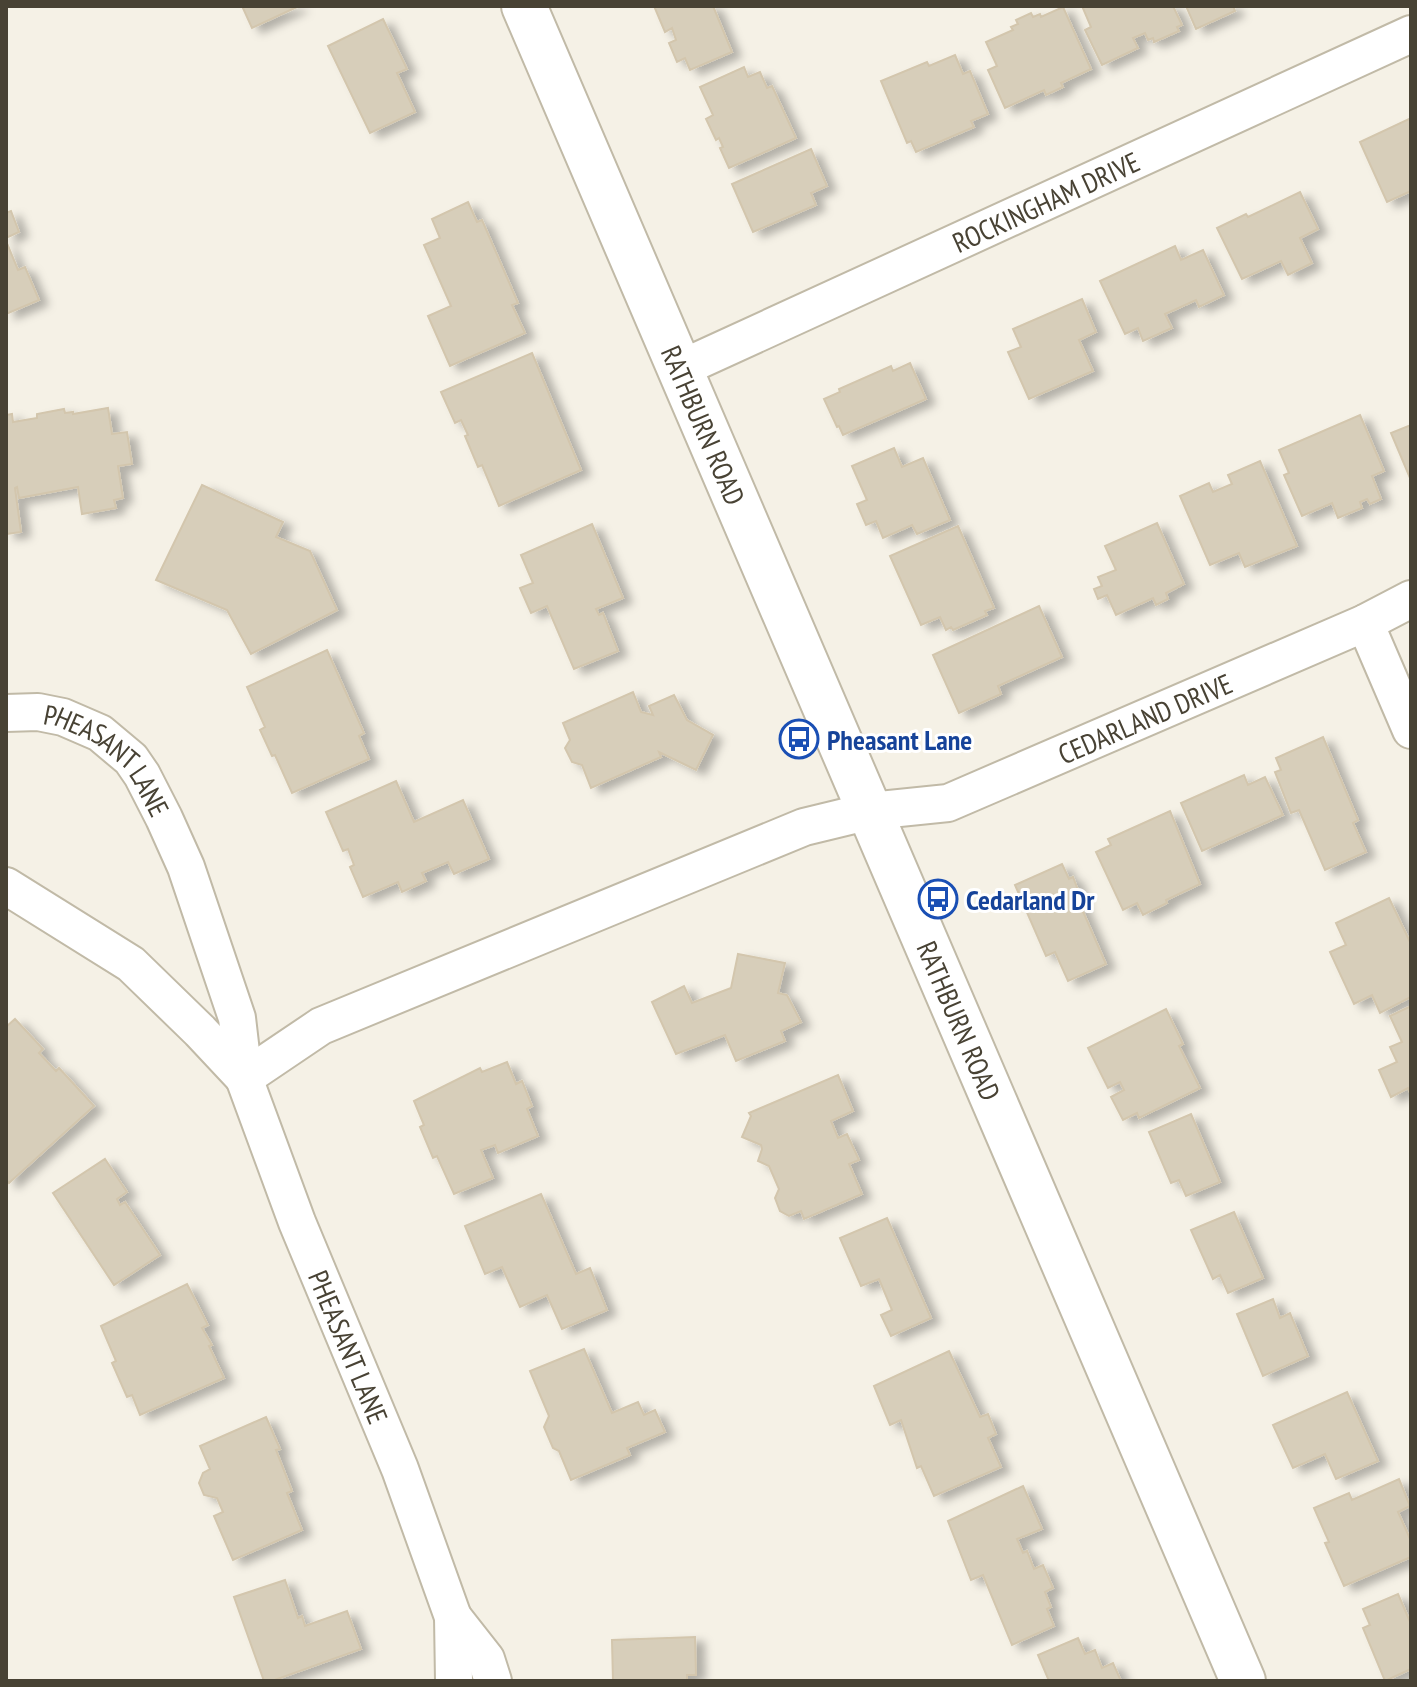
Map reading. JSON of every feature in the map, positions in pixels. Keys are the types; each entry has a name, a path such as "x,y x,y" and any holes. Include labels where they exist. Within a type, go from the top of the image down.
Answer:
{"street":[{"name":"RATHBURN ROAD","path":"524,6 1243,1681"},
{"name":"ROCKINGHAM DRIVE","path":"682,368 1411,34"},
{"name":"CEDARLAND DRIVE","path":"870,811 948,803 1365,623 1411,599"},
{"path":"1365,623 1411,730"},
{"name":"PHEASANT LANE","path":"6,713 38,712 82,724 117,745 142,775 186,867 237,1018 244,1078 297,1222 400,1469 453,1617 486,1659 493,1681"},
{"path":"244,1078 321,1026 804,827 870,811"},
{"name":"PHEASANT LANE","path":"6,886 131,964 244,1078"},
{"name":"PHEASANT LANE","path":"453,1617 454,1681"}],"building":[{"path":"242,6 299,6 252,28"},
{"path":"654,6 713,6 732,52 690,70 685,58 677,62 669,43 676,40 672,28 665,32"},
{"path":"1082,6 1173,6 1182,25 1177,27 1179,31 1154,42 1153,38 1148,40 1145,33 1133,38 1138,48 1102,65 1085,30 1091,27"},
{"path":"1186,6 1233,6 1235,11 1196,29"},
{"path":"1063,7 1091,69 1061,83 1063,87 1046,95 1044,90 1005,108 988,70 997,66 986,42 1013,30 1011,27 1018,24 1016,20 1031,13 1033,17 1040,14 1041,17"},
{"path":"383,19 407,69 397,73 415,112 370,133 328,46"},
{"path":"955,55 963,74 970,71 988,114 971,121 974,127 916,152 911,141 907,143 881,81 927,62 929,66"},
{"path":"744,67 748,77 760,72 767,88 772,86 796,138 729,168 719,138 716,140 706,119 713,115 700,87"},
{"path":"1411,118 1411,191 1387,202 1360,142"},
{"path":"811,149 827,186 811,193 816,205 753,232 732,184"},
{"path":"1300,192 1318,229 1300,238 1312,263 1288,275 1281,261 1242,279 1217,228"},
{"path":"468,202 477,222 482,220 518,303 512,305 525,333 450,366 428,316 451,306 424,245 440,238 432,219"},
{"path":"11,211 19,232 6,238 6,213"},
{"path":"6,241 18,270 25,267 39,300 6,314"},
{"path":"1175,246 1181,260 1203,250 1224,295 1199,307 1196,300 1165,314 1172,328 1143,341 1138,328 1125,334 1100,281"},
{"path":"1082,299 1096,332 1079,340 1093,371 1029,399 1008,352 1021,347 1013,329"},
{"path":"532,353 581,470 499,506 482,465 478,467 461,420 455,423 441,392"},
{"path":"910,363 926,399 843,435 824,399 891,366 893,371"},
{"path":"108,408 112,434 127,432 132,464 118,466 123,498 114,500 116,508 82,514 78,487 19,498 17,487 21,532 6,534 6,415 12,414 13,422 64,409 65,413 73,414"},
{"path":"1360,415 1384,471 1372,476 1381,499 1370,504 1367,499 1360,502 1362,508 1338,518 1332,503 1302,516 1284,475 1289,473 1279,450"},
{"path":"1411,425 1411,478 1410,478 1391,433"},
{"path":"894,448 902,467 923,458 950,520 917,534 912,525 883,538 876,521 866,525 857,504 867,500 852,466"},
{"path":"1260,461 1297,546 1245,567 1239,553 1210,565 1180,496 1209,483 1213,492 1232,484 1228,475"},
{"path":"202,485 283,522 276,537 310,551 337,610 251,654 227,610 156,580"},
{"path":"1157,523 1184,584 1166,593 1168,599 1156,605 1153,598 1116,615 1107,595 1098,599 1094,589 1102,586 1098,577 1116,570 1105,546"},
{"path":"592,524 623,598 596,609 599,615 603,613 618,651 574,669 547,606 531,613 520,588 533,583 521,555"},
{"path":"958,526 994,608 985,611 987,615 953,630 951,627 946,630 940,617 921,625 890,556"},
{"path":"1039,606 1062,657 998,686 1001,694 959,713 933,655"},
{"path":"327,650 364,733 359,736 369,759 292,793 260,730 265,727 247,687"},
{"path":"633,692 641,712 653,715 649,706 674,695 687,720 713,735 696,770 659,752 661,757 591,788 582,765 572,762 565,748 570,740 563,723"},
{"path":"1323,737 1358,820 1353,823 1366,852 1325,870 1299,810 1291,813 1275,772 1281,770 1276,758"},
{"path":"1244,775 1248,785 1265,777 1283,815 1202,851 1181,803"},
{"path":"396,781 414,822 463,800 489,859 454,874 448,862 422,873 426,881 402,892 398,882 363,897 350,867 354,865 348,849 343,851 326,812"},
{"path":"1170,811 1200,884 1143,915 1137,903 1123,910 1096,852 1111,845 1108,839"},
{"path":"1062,864 1069,879 1073,877 1081,898 1078,900 1106,964 1068,981 1055,952 1046,956 1015,885"},
{"path":"1389,898 1411,944 1411,997 1380,1013 1372,995 1354,1004 1330,952 1346,945 1336,923"},
{"path":"738,954 785,963 778,993 787,995 801,1022 781,1031 785,1041 736,1061 725,1035 676,1054 652,1002 684,986 692,1003 731,988"},
{"path":"1411,1006 1411,1094 1408,1088 1391,1097 1379,1070 1397,1062 1390,1047 1402,1042 1390,1016"},
{"path":"1166,1009 1183,1044 1179,1046 1200,1088 1139,1118 1137,1113 1123,1120 1111,1097 1124,1090 1120,1082 1108,1088 1088,1048"},
{"path":"15,1019 43,1049 39,1053 56,1071 59,1068 94,1106 9,1183 6,1179 6,1027"},
{"path":"507,1062 516,1084 522,1081 532,1106 527,1109 538,1136 498,1153 495,1145 481,1150 493,1178 454,1194 437,1156 433,1158 420,1127 424,1125 414,1101 480,1068 482,1072"},
{"path":"838,1075 853,1111 831,1121 838,1138 847,1134 859,1160 849,1164 862,1194 804,1219 801,1211 789,1216 780,1211 775,1198 779,1189 769,1166 758,1161 761,1145 742,1137 751,1116 749,1113"},
{"path":"1191,1114 1220,1182 1186,1196 1179,1180 1171,1183 1149,1132"},
{"path":"105,1159 127,1192 117,1199 120,1205 125,1202 160,1255 114,1285 53,1193"},
{"path":"541,1194 576,1274 590,1268 607,1310 562,1329 547,1295 520,1307 502,1267 485,1274 465,1226"},
{"path":"1234,1212 1263,1278 1228,1293 1220,1275 1213,1279 1191,1230"},
{"path":"887,1218 931,1318 891,1336 881,1315 892,1310 879,1279 861,1286 840,1238"},
{"path":"187,1284 208,1325 202,1328 224,1378 140,1415 132,1395 127,1397 112,1363 116,1361 101,1326"},
{"path":"1273,1299 1280,1318 1290,1313 1308,1356 1263,1376 1237,1314"},
{"path":"584,1349 612,1413 638,1402 644,1415 655,1410 665,1432 627,1448 630,1455 571,1480 559,1451 553,1448 544,1427 549,1416 530,1371"},
{"path":"949,1351 980,1417 988,1414 996,1434 988,1438 1001,1467 934,1496 921,1466 917,1468 901,1420 890,1425 874,1386"},
{"path":"1347,1392 1378,1461 1336,1479 1325,1454 1293,1468 1273,1425"},
{"path":"266,1417 280,1449 276,1450 292,1491 287,1493 302,1530 233,1560 214,1516 223,1512 217,1498 204,1495 199,1483 203,1473 210,1469 200,1446"},
{"path":"1399,1479 1410,1506 1398,1512 1411,1541 1411,1557 1344,1586 1314,1508 1349,1493 1352,1500"},
{"path":"1023,1486 1042,1529 1017,1539 1023,1553 1027,1551 1034,1569 1043,1565 1053,1588 1045,1592 1051,1607 1047,1609 1054,1626 1012,1645 983,1575 971,1580 948,1521"},
{"path":"285,1580 298,1618 302,1616 305,1626 347,1611 361,1649 272,1681 264,1681 234,1597"},
{"path":"1398,1594 1411,1624 1411,1669 1385,1681 1363,1628 1370,1625 1363,1609"},
{"path":"695,1637 696,1675 687,1675 687,1681 613,1681 612,1640"},
{"path":"1078,1638 1085,1654 1095,1650 1102,1668 1113,1663 1121,1681 1049,1681 1038,1655"}],"place":[{"name":"Pheasant Lane","path":"799,739"},
{"name":"Cedarland Dr","path":"938,899"}]}
